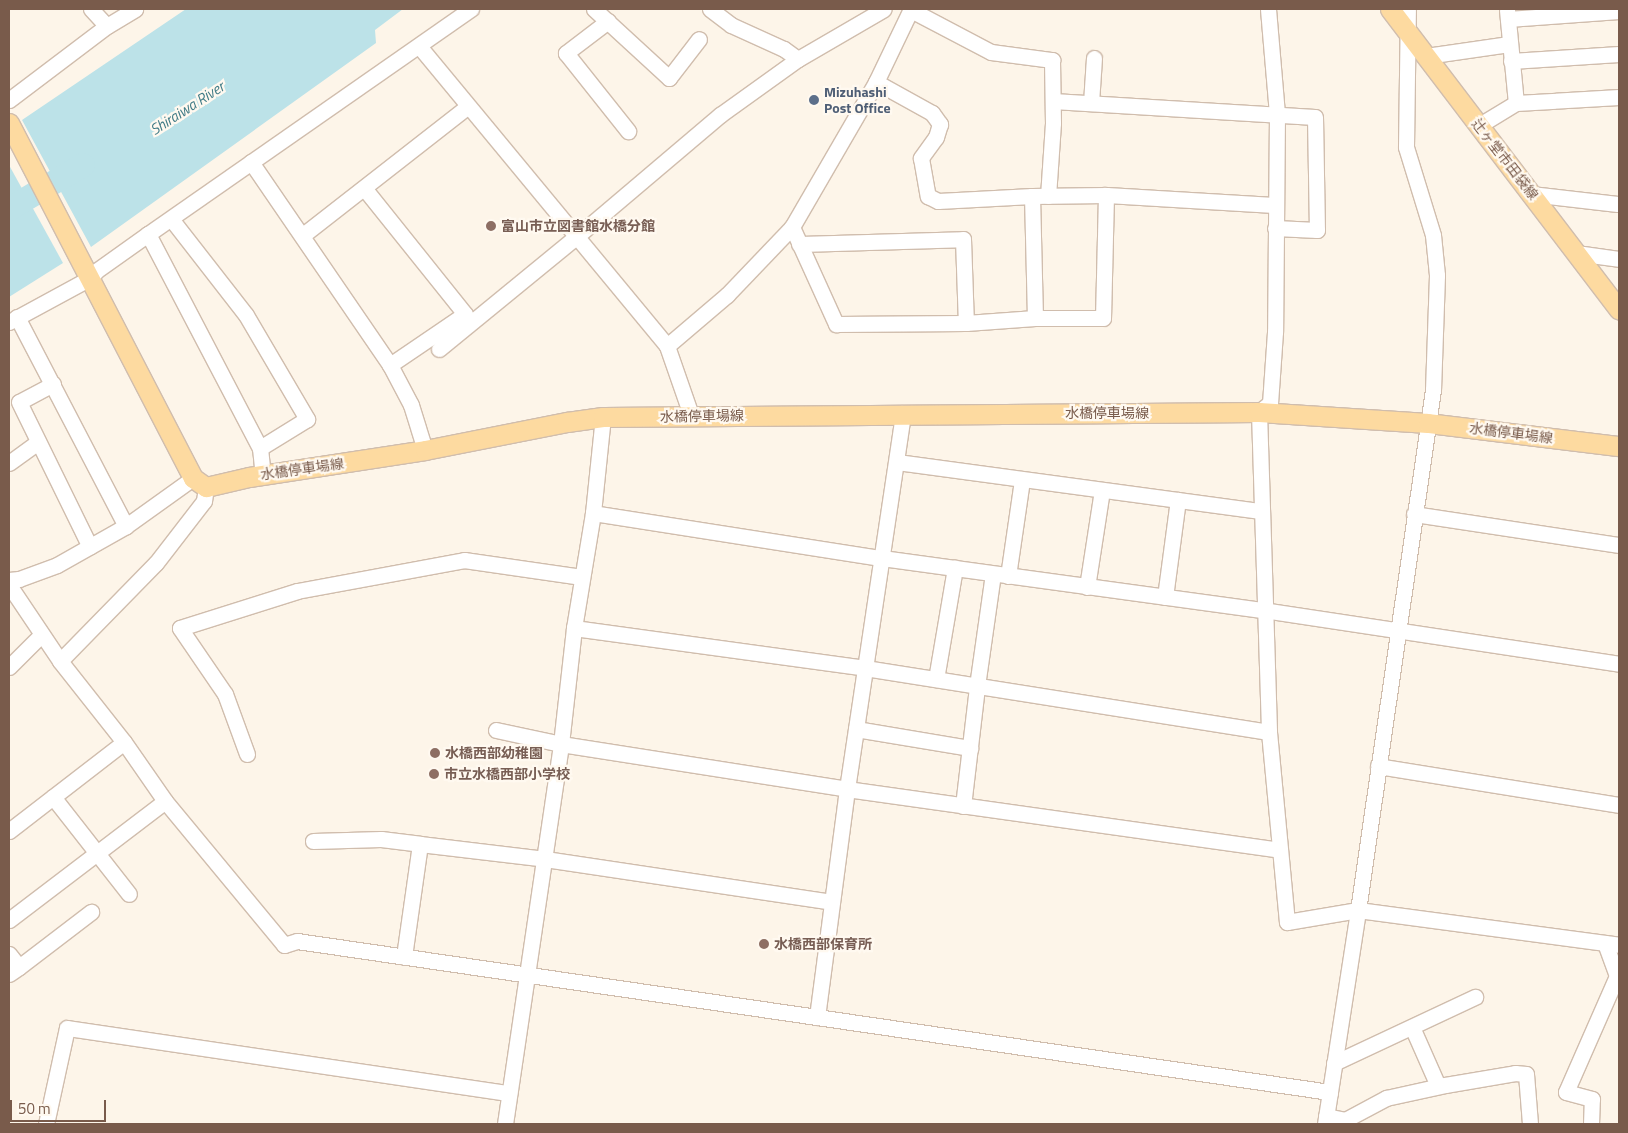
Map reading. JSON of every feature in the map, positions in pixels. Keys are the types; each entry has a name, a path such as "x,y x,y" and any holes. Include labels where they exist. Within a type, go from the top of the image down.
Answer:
{"main road":[{"name":"辻ヶ堂市田袋線","path":"1390,9 1619,310"},
{"path":"9,123 199,482"},
{"name":"水橋停車場線","path":"199,482 263,475 425,450 567,422 603,417 903,413 1259,412 1428,423 1619,446"}],"street":[{"path":"91,9 107,26"},
{"path":"9,100 107,26 135,9"},
{"path":"126,526 53,384 13,320 86,271 96,271 148,234 172,220 251,162 472,9"},
{"path":"594,9 669,78 699,39"},
{"path":"710,9 732,25 784,49 798,59"},
{"path":"390,365 469,319 576,237 720,115 798,59 884,9"},
{"path":"667,346 727,295 792,227 876,82 911,9 991,52 1052,60 1053,101 1048,196"},
{"path":"1268,9 1277,114 1275,332 1270,403 1259,412 1263,610 1269,732 1287,922 1358,910 1612,944 1617,976 1566,1092 1592,1099 1591,1124"},
{"path":"1408,9 1406,147 1433,235 1437,275 1433,390 1397,629 1358,910 1325,1120 1345,1120 1386,1098 1438,1086 1515,1073 1526,1074 1530,1124"},
{"path":"1516,103 1507,14 1619,11"},
{"path":"608,21 566,53 628,130"},
{"path":"1426,56 1509,44"},
{"path":"419,46 667,346 691,415"},
{"path":"1511,61 1619,54"},
{"path":"1091,103 1094,58"},
{"path":"876,82 932,113 940,124 936,137 921,158 928,196 938,201 1106,194 1275,205"},
{"path":"1478,126 1516,103 1619,96"},
{"path":"1053,101 1315,117 1317,230 1275,228"},
{"path":"303,235 468,106"},
{"path":"251,162 303,235 390,365 411,405 425,450"},
{"path":"364,188 469,319"},
{"path":"792,227 836,324 966,323 1035,318 1103,318 1106,194"},
{"path":"1531,194 1617,204"},
{"path":"1032,196 1035,318"},
{"path":"172,220 246,315 307,419 260,448"},
{"path":"148,234 260,448 263,475"},
{"path":"800,244 963,239 966,323"},
{"path":"1576,253 1619,259"},
{"path":"439,349 469,319"},
{"path":"53,384 18,402 90,547"},
{"path":"817,1017 847,789 903,413"},
{"path":"505,1124 561,744 574,628 593,513 603,417"},
{"path":"9,464 38,442"},
{"path":"897,462 1261,511"},
{"path":"1008,576 1022,480"},
{"path":"9,580 19,579 57,566 199,482 204,502 156,563 60,661"},
{"path":"1087,587 1102,490"},
{"path":"1165,597 1178,500"},
{"path":"593,513 882,558 1397,629 1619,664"},
{"path":"1414,514 1619,545"},
{"path":"247,754 225,694 180,628 296,591 464,560 582,577"},
{"path":"936,679 955,568"},
{"path":"963,806 976,686 992,574"},
{"path":"9,585 60,661 124,742 165,801 284,945 297,941 1330,1092"},
{"path":"574,628 865,668 1269,732"},
{"path":"9,667 42,635"},
{"path":"856,729 970,748"},
{"path":"496,730 561,744 847,789 1280,850"},
{"path":"9,831 124,742"},
{"path":"1378,766 1619,804"},
{"path":"53,797 129,894"},
{"path":"9,920 98,854 165,801"},
{"path":"313,841 382,839 545,859 832,902"},
{"path":"404,957 420,844"},
{"path":"9,954 14,970 91,912"},
{"path":"1334,1064 1475,997"},
{"path":"1412,1027 1438,1086"},
{"path":"46,1124 67,1028 509,1093"}],"water":[{"path":"186,9 403,9 375,30 376,43 91,247 22,120"},
{"path":"9,165 63,263 9,297"}],"waterway":[{"name":"Shiraiwa River","path":"9,209 83,165"}],"place":[{"name":"Mizuhashi Post Office","path":"814,100"},
{"name":"富山市立図書館水橋分館","path":"491,226"},
{"name":"水橋西部幼稚園","path":"435,753"},
{"name":"市立水橋西部小学校","path":"434,774"},
{"name":"水橋西部保育所","path":"764,944"}]}
